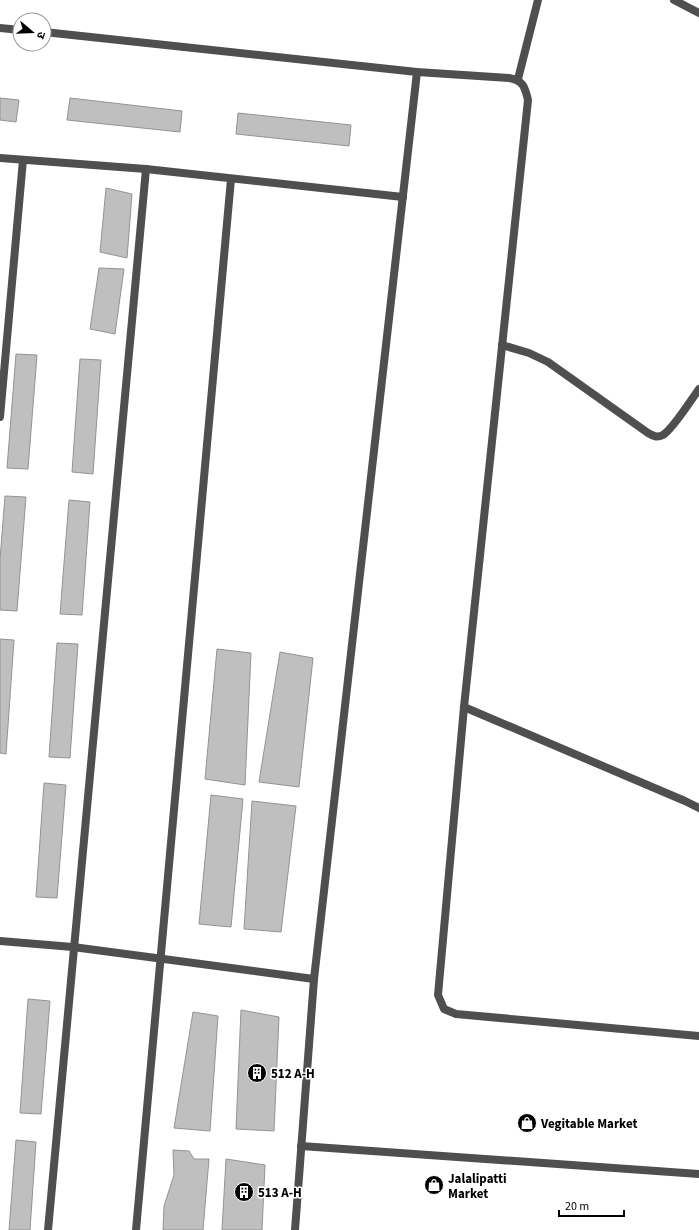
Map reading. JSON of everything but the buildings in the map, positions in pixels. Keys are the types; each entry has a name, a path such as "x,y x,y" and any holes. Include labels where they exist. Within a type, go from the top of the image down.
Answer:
{"street":[{"path":"518,80 538,0"},
{"path":"674,0 698,11"},
{"path":"0,28 12,29"},
{"path":"52,33 417,72 518,80 524,86 528,100 464,707 438,995 444,1009 456,1014 699,1036"},
{"path":"294,1230 314,979 417,72"},
{"path":"0,158 146,169 403,197"},
{"path":"0,417 23,160"},
{"path":"48,1230 146,169"},
{"path":"136,1230 231,179"},
{"path":"502,345 529,353 548,362 648,433 656,437 663,435 699,389"},
{"path":"464,707 699,808"},
{"path":"0,941 73,947 314,979"},
{"path":"301,1146 699,1174"}],"place":[{"name":"512 A-H","path":"257,1073"},
{"name":"Vegitable Market","path":"527,1123"},
{"name":"Jalalipatti Market","path":"434,1185"},
{"name":"513 A-H","path":"244,1192"}]}
